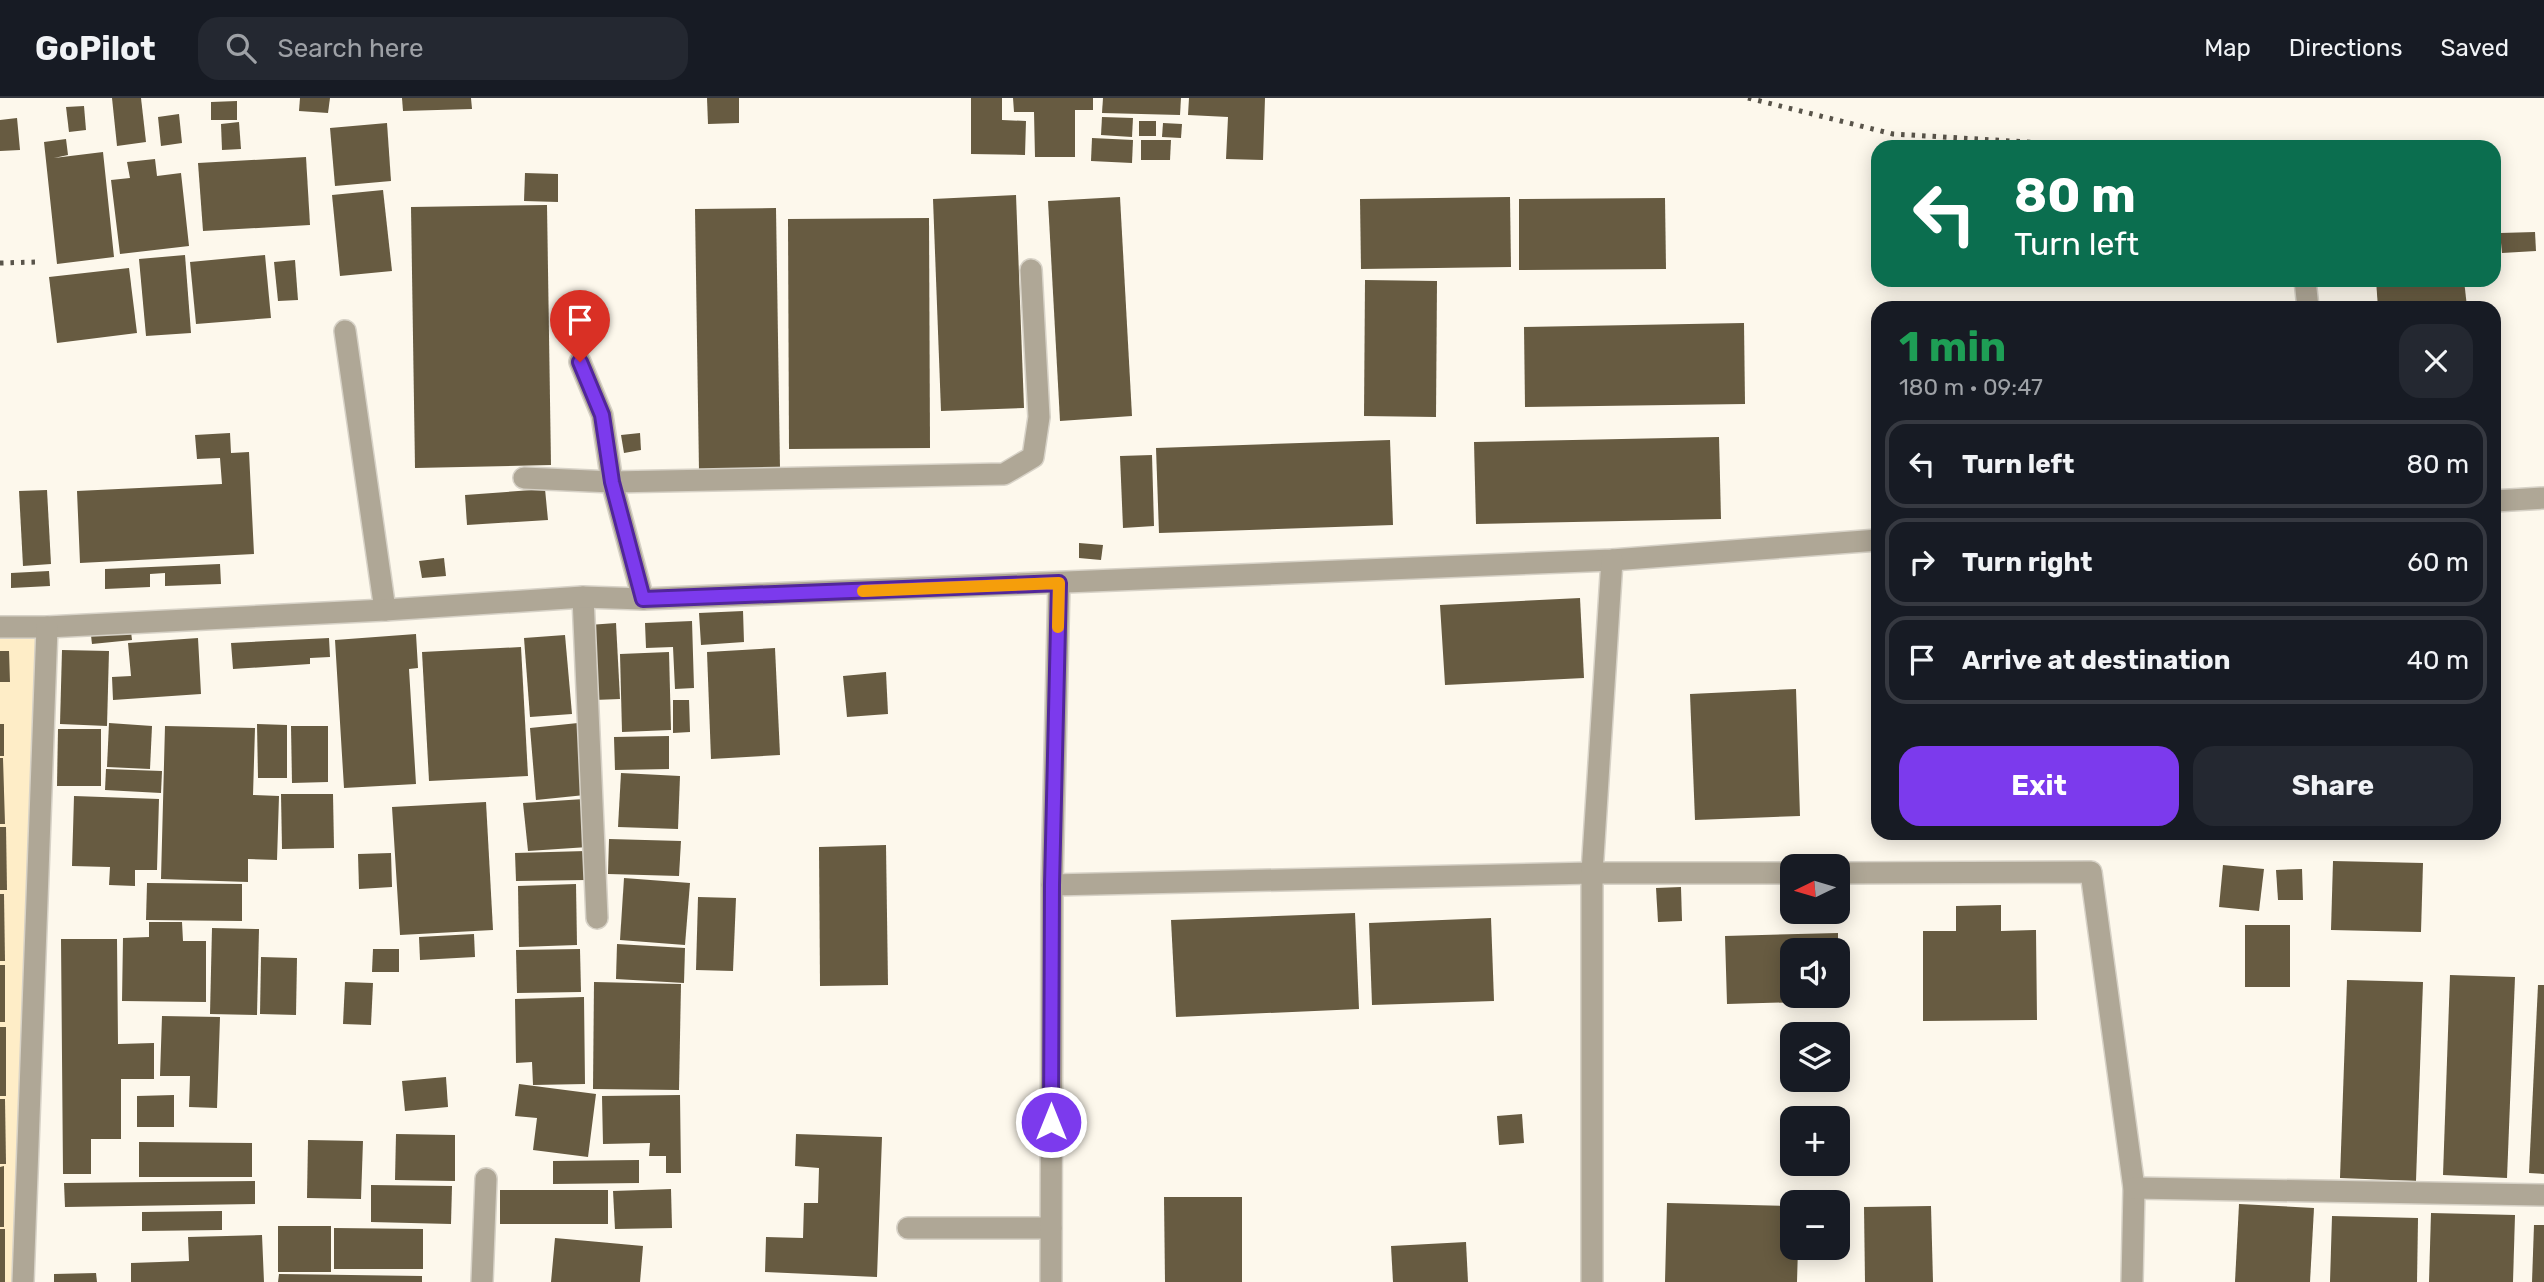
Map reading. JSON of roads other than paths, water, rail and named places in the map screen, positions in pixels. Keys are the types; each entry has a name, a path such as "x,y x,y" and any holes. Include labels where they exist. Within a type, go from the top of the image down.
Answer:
{"street":[{"path":"524,478 612,482 1004,474 1033,457 1039,417 1031,270"},
{"path":"345,331 386,610"},
{"path":"580,362 602,415 612,482 643,599"},
{"path":"2501,500 2544,498"},
{"path":"0,627 386,610 583,597 643,599 1612,560 1871,541"},
{"path":"1592,1282 1592,873 1612,560"},
{"path":"1051,1282 1052,885 1059,583"},
{"path":"583,597 597,918"},
{"path":"23,1282 47,627"},
{"path":"1850,873 2091,872 2134,1188 2132,1282"},
{"path":"1052,885 1592,873 1780,873"},
{"path":"482,1282 486,1179"},
{"path":"2134,1188 2544,1195"},
{"path":"908,1228 1051,1228"}],"railway":[{"path":"1748,98 1893,134 1994,140"},
{"path":"0,263 37,262"}]}
